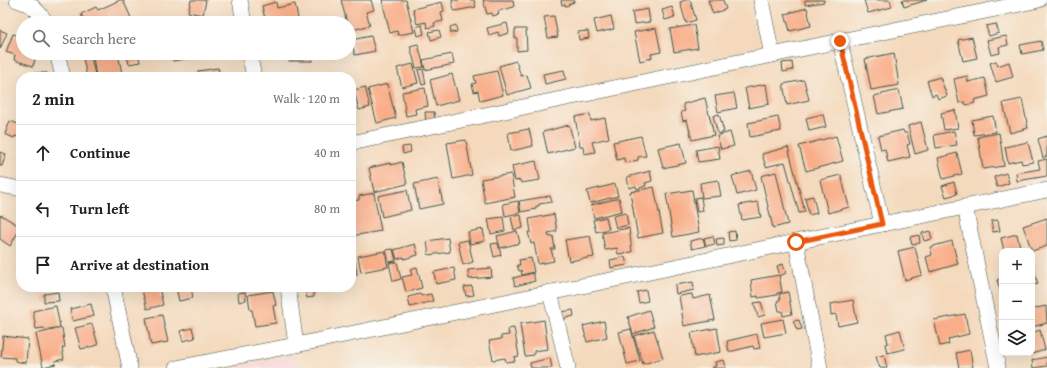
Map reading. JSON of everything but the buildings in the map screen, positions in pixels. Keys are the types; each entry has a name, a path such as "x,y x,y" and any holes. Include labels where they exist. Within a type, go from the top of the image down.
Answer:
{"street":[{"path":"17,0 31,5 41,16"},
{"path":"240,0 243,16"},
{"path":"761,0 772,55"},
{"path":"356,142 1039,0"},
{"path":"840,41 882,224"},
{"path":"59,60 62,72"},
{"path":"250,60 253,72"},
{"path":"0,185 16,189"},
{"path":"176,368 296,345 1047,190"},
{"path":"965,207 998,368"},
{"path":"796,242 820,368"},
{"path":"114,292 130,368"},
{"path":"289,292 296,345"},
{"path":"550,292 568,368"}],"shaded area":[{"path":"291,355 298,368 233,368"}],"route":[{"path":"796,242 882,224 840,41"}]}
